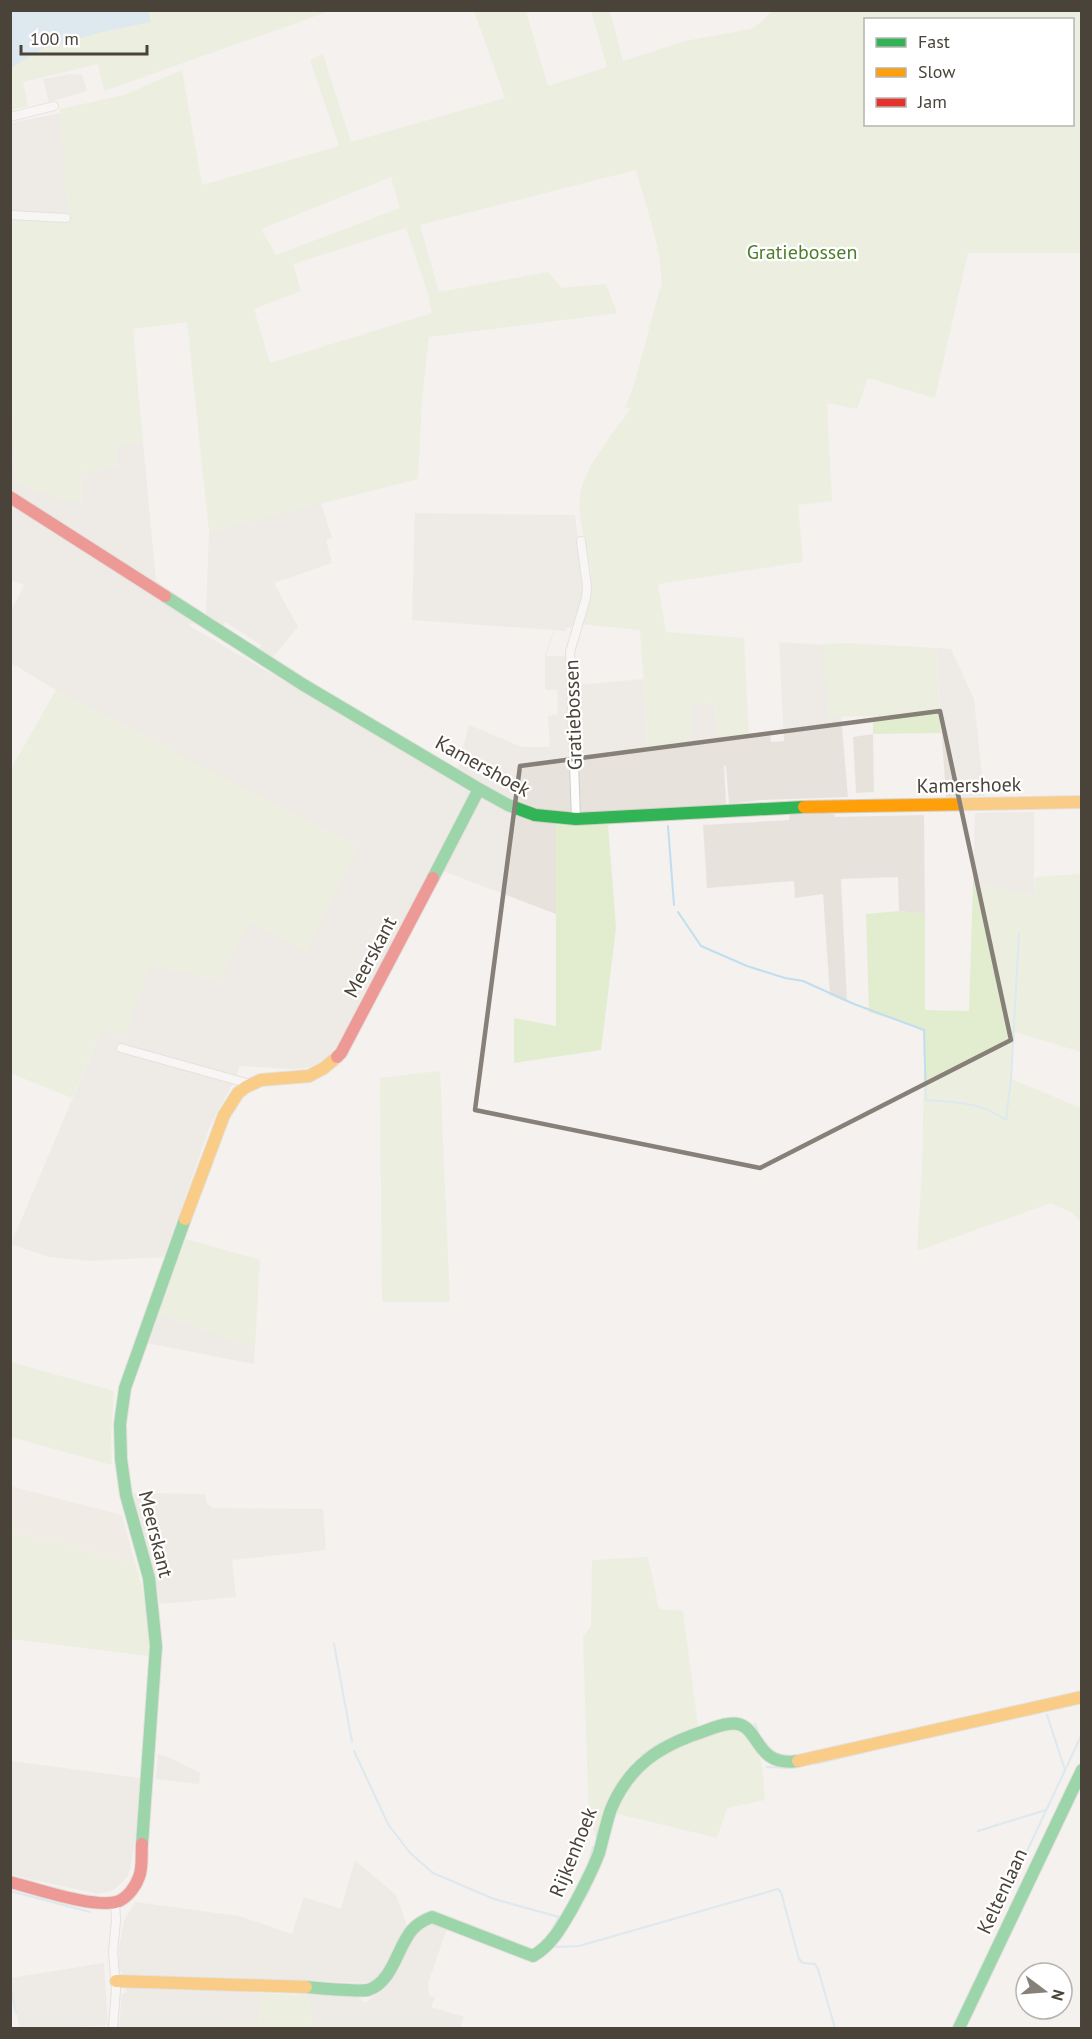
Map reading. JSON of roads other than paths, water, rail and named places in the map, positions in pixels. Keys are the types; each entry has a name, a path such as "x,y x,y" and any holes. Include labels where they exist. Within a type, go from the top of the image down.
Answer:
{"street":[{"path":"10,117 54,106"},
{"path":"10,215 66,218"},
{"name":"Kamershoek","path":"10,497 292,678 508,806 535,815 576,819 783,807 1082,802"},
{"name":"Gratiebossen","path":"576,819 570,652 586,598 587,586 581,541"},
{"name":"Meerskant","path":"115,1902 130,1892 140,1875 156,1646 149,1578 126,1495 122,1468 120,1424 125,1388 229,1104 250,1084 265,1078 303,1077 329,1065 341,1053 479,789"},
{"name":"Meerskant","path":"121,1048 250,1084"},
{"name":"Rijkenhoek","path":"116,1981 170,1981 367,1990 376,1987 383,1980 412,1930 423,1919 432,1917 533,1956 546,1949 553,1941 581,1893 596,1861 612,1809 622,1788 646,1757 664,1745 734,1723 744,1725 751,1732 764,1754 784,1762 795,1762 1082,1697"},
{"name":"Keltenlaan","path":"959,2028 1082,1770"},
{"path":"10,1882 98,1903 115,1902 116,1920 112,1952 116,1981 113,2028"}],"water":[{"path":"11,10 148,11 151,22 43,48 11,68"}],"waterway":[{"path":"668,826 674,905"},
{"path":"678,912 701,946 747,966 803,981 854,1004 924,1030 926,1100 977,1106 1006,1120 1011,1079 1019,934"},
{"path":"334,1644 352,1742"},
{"path":"1047,1715 1065,1770"},
{"path":"755,1724 758,1732"},
{"path":"1021,1864 1082,1734"},
{"path":"642,1755 661,1742"},
{"path":"354,1751 388,1824 410,1853 433,1873 494,1899 559,1917 550,1933"},
{"path":"815,1764 865,1752"},
{"path":"767,1767 793,1768"},
{"path":"978,1831 1046,1810"},
{"path":"596,1836 601,1823"},
{"path":"588,1865 593,1847"},
{"path":"583,1901 590,1889"},
{"path":"556,1947 579,1946 778,1889 781,1892 799,1959 803,1963 815,1964 818,1969 835,2028"},
{"path":"10,1891 90,1912"},
{"path":"562,1914 570,1900"},
{"path":"10,1986 16,2013"}]}
